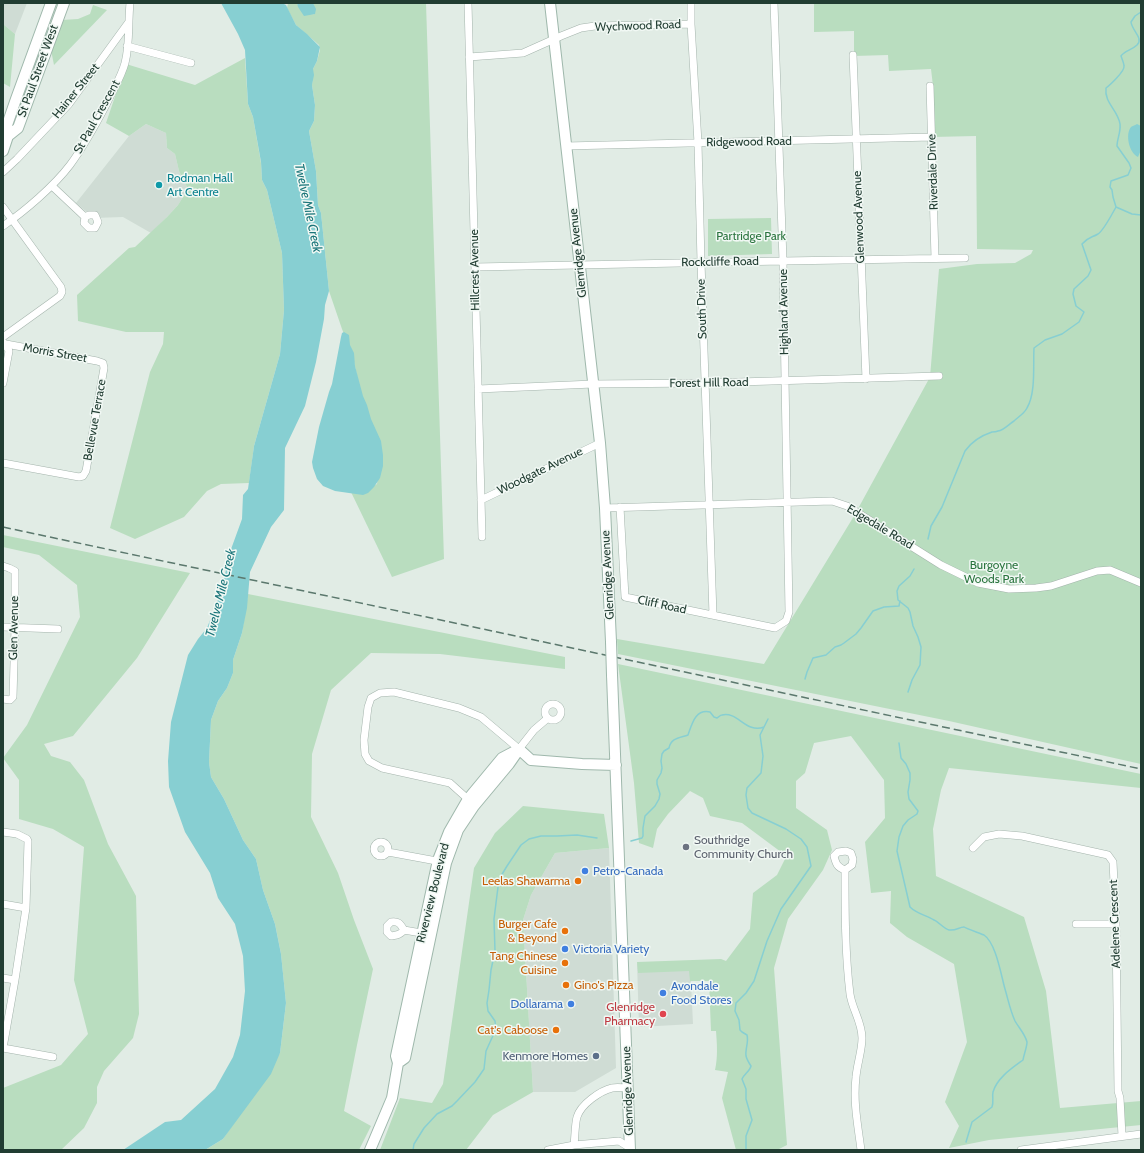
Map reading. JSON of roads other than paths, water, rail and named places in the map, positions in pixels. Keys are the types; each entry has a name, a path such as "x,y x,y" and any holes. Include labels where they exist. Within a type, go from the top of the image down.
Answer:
{"main road":[{"name":"St Paul Street West","path":"3,151 7,125 51,3"},
{"name":"St Paul Street West","path":"6,135 18,128 64,3"},
{"name":"Glenridge Avenue","path":"550,3 600,443 605,508 630,1149"},
{"path":"519,749 531,760 616,765"},
{"name":"Riverview Boulevard","path":"370,1150 392,1098 398,1063 405,1058 410,1012 442,862 471,802 502,758 519,749"}],"street":[{"name":"St Paul Crescent","path":"3,226 52,186 70,165 90,134 119,78 125,63 130,3"},
{"name":"Hillcrest Avenue","path":"468,3 482,537"},
{"name":"South Drive","path":"691,3 698,143 713,615"},
{"name":"Highland Avenue","path":"774,3 786,381 789,612 786,621"},
{"name":"Hainer Street","path":"3,172 69,104 128,23"},
{"name":"Wychwood Road","path":"469,57 523,53 581,28 595,26 691,24"},
{"path":"127,46 191,63"},
{"name":"Glenwood Avenue","path":"854,55 866,379"},
{"name":"Riverdale Drive","path":"930,86 936,258"},
{"name":"Ridgewood Road","path":"566,146 932,137"},
{"path":"52,186 84,217"},
{"path":"3,208 61,287 62,292 60,296 3,337"},
{"name":"Rockcliffe Road","path":"475,267 783,260 965,258"},
{"path":"3,383 9,352 4,343"},
{"name":"Morris Street","path":"4,343 103,363"},
{"name":"Bellevue Terrace","path":"3,463 79,477 83,476 86,471 104,368 103,363"},
{"name":"Forest Hill Road","path":"478,389 593,384 705,383 939,376"},
{"name":"Woodgate Avenue","path":"481,500 600,443"},
{"name":"Edgedale Road","path":"605,508 832,501 848,506 941,565 978,584 1010,588 1036,588 1050,586 1097,572 1110,570 1141,583"},
{"name":"Cliff Road","path":"620,507 625,597 775,628 786,621"},
{"name":"Glen Avenue","path":"3,566 15,571 13,698 10,700 3,700"},
{"path":"3,627 58,629"},
{"path":"471,802 450,783 382,768 369,761 365,754 364,740 368,707 371,698 380,693 394,692 459,708 481,717 519,749 534,730 548,718"},
{"path":"3,832 17,834 27,840 26,908 3,1048 53,1057"},
{"name":"Adelene Crescent","path":"973,848 984,837 999,834 1022,836 1108,855 1113,862 1116,924 1118,1091 1120,1098 1122,1136"},
{"path":"388,852 442,862"},
{"path":"845,870 845,927 850,996 859,1023 862,1038 855,1093 861,1150"},
{"path":"3,904 26,908"},
{"path":"1076,924 1116,924"},
{"path":"404,930 427,934"},
{"path":"3,978 15,980"},
{"path":"574,1145 577,1117 582,1108 591,1098 612,1088 628,1088"},
{"path":"1021,1150 1141,1134"},
{"path":"548,1150 574,1145 619,1141 630,1149"}],"water":[{"name":"Twelve Mile Creek","path":"221,3 282,3 286,5 296,25 320,47 317,61 313,69 314,75 312,85 315,105 314,121 309,131 316,171 318,205 321,213 329,291 325,305 316,362 305,406 285,448 284,510 271,527 250,572 247,608 242,633 233,660 233,673 227,688 218,701 211,720 209,762 211,777 224,799 243,840 256,859 263,890 275,924 281,954 286,1003 280,1053 271,1074 223,1139 205,1150 123,1150 165,1122 181,1120 215,1089 233,1057 240,1035 245,991 243,956 235,924 218,898 210,873 185,832 169,787 168,761 171,722 188,655 207,628 221,592 230,552 242,519 243,495 248,489 254,446 280,354 284,310 282,253 267,190 262,180 261,162 253,117 248,104 245,50"},
{"path":"297,3 313,3 316,9 315,14 304,16"},
{"path":"1137,124 1141,126 1141,150 1138,157 1132,152 1128,139 1129,130"},
{"path":"344,332 349,335 350,345 354,353 355,366 363,396 381,441 383,455 383,466 380,478 368,493 363,495 335,491 323,486 317,479 312,462 319,427 332,384 341,337 342,333"}],"waterway":[{"path":"928,539 931,526 942,507 965,451 970,444 980,437 1004,428 1023,414 1027,408 1032,395 1034,379 1034,348 1045,340 1062,334 1079,322 1084,312 1076,306 1073,294 1074,289 1088,276 1091,270 1082,244 1098,234 1108,222 1116,207 1110,187 1111,181 1128,175 1131,168 1117,146 1120,124 1119,119 1107,98 1106,88 1117,78 1124,68 1121,56 1135,47 1139,42 1131,22 1135,16 1141,12"},
{"path":"1116,207 1132,214 1141,215"},
{"path":"908,692 912,680 920,665 921,647 913,626 910,612 908,608 898,600 897,591 899,586 910,576 914,569"},
{"path":"805,679 813,658 826,655 835,647 841,645 856,634 873,611 884,607 899,606 900,601"},
{"path":"631,841 642,838 645,816 655,806 659,799 660,794 657,780 662,768 662,754 669,748 674,740 688,735 693,722 698,715 705,712 710,712 717,718 721,715 728,715 733,716 752,728 764,727"},
{"path":"746,1150 746,1136 752,1120 746,1099 746,1089 742,1079 751,1066 746,1056 748,1040 747,1035 740,1030 739,1020 735,1011 736,1003 746,993 754,981 767,941 781,909 811,866 807,847 801,839 786,829 752,813 748,808 746,795 747,788 761,773 763,756 760,735 768,719"},
{"path":"899,743 901,758 906,764 910,773 908,792 909,799 918,811 917,814 908,820 903,826 899,837 897,851 910,907 949,930 964,927 984,935 988,939 998,960 1013,1017 1027,1042 1023,1060 1014,1066 998,1082 993,1092 992,1107 972,1122 966,1142"},
{"path":"413,1150 414,1144 424,1128 437,1114 452,1106 475,1082 484,1069 486,1051 496,1029 495,1021 488,1011 487,1003 495,951 494,919 501,876 521,845 529,839 541,836 577,835 597,838"}],"railway":[{"path":"3,527 1141,769"}],"place":[{"name":"Rodman Hall Art Centre","path":"159,185"},
{"name":"Southridge Community Church","path":"686,847"},
{"name":"Petro-Canada","path":"585,871"},
{"name":"Leelas Shawarma","path":"578,881"},
{"name":"Burger Cafe & Beyond","path":"565,931"},
{"name":"Victoria Variety","path":"565,949"},
{"name":"Tang Chinese Cuisine","path":"565,963"},
{"name":"Gino's Pizza","path":"566,985"},
{"name":"Avondale Food Stores","path":"663,993"},
{"name":"Dollarama","path":"571,1004"},
{"name":"Glenridge Pharmacy","path":"663,1014"},
{"name":"Cat's Caboose","path":"556,1030"},
{"name":"Kenmore Homes","path":"596,1056"}],"park label":[{"name":"Partridge Park","path":"751,236"},
{"name":"Burgoyne Woods Park","path":"994,572"}]}
